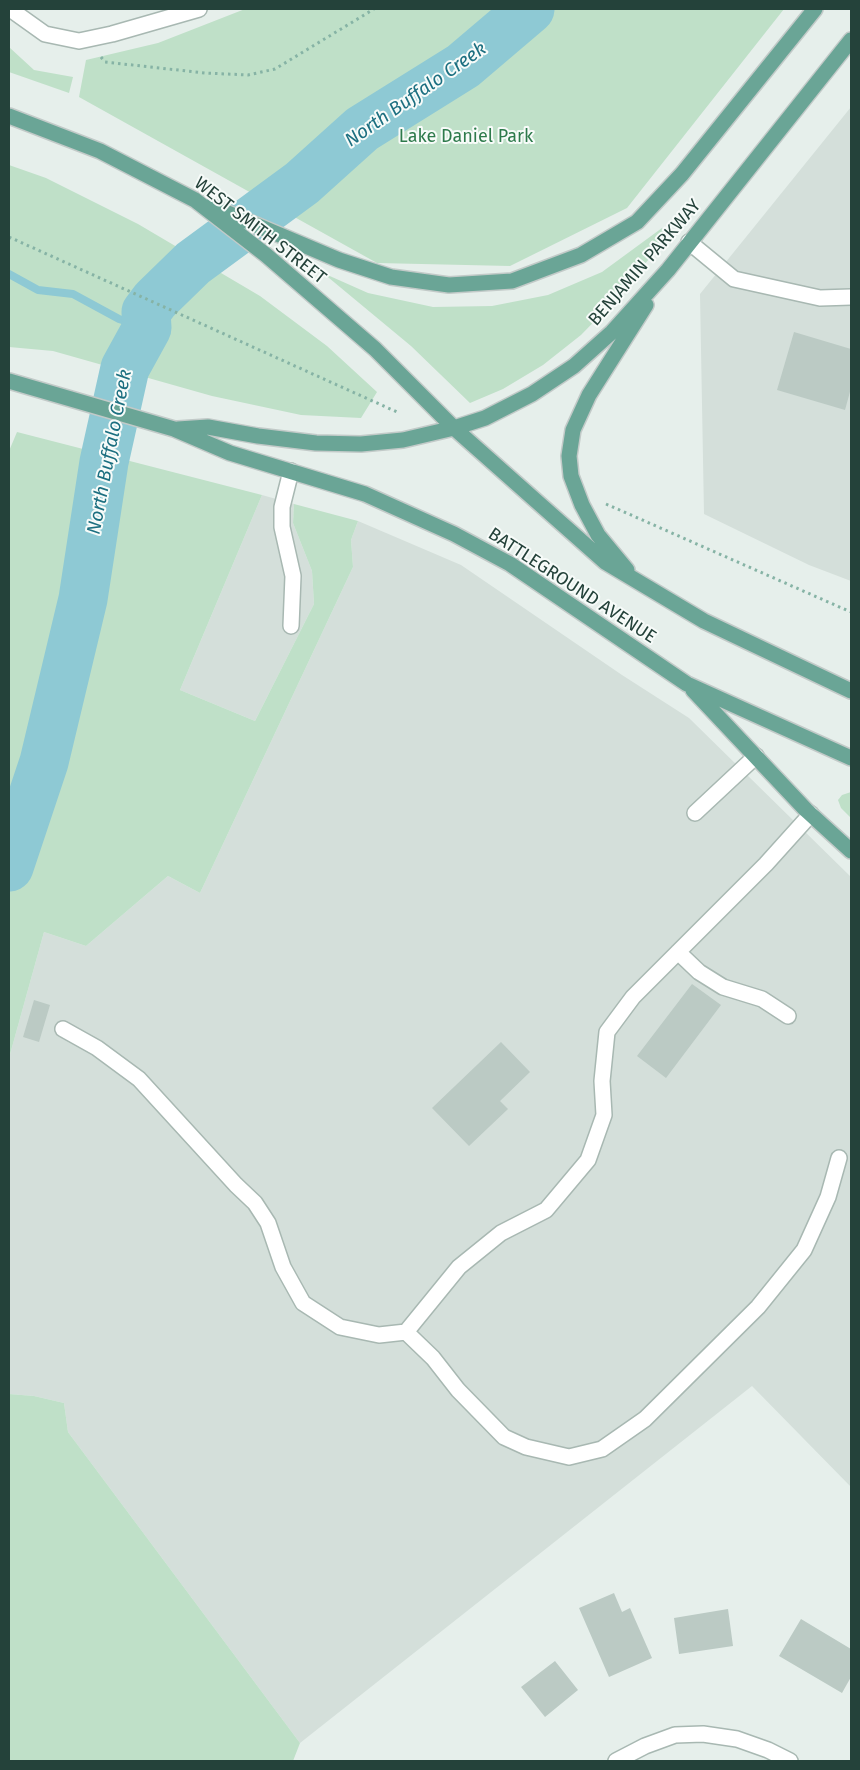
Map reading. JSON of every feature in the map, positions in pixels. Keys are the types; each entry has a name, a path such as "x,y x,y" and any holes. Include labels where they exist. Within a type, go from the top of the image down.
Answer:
{"main road":[{"name":"BENJAMIN PARKWAY","path":"195,200 339,260 391,277 449,284 512,281 580,255 637,222 682,174 814,9"},
{"name":"BENJAMIN PARKWAY","path":"174,429 208,427 258,436 316,443 361,444 403,440 454,428 484,418 532,394 574,366 612,332 668,270 851,40"},
{"name":"WEST SMITH STREET","path":"9,116 100,152 195,200 266,255 375,349 454,428"},
{"path":"634,579 598,535 582,505 571,476 569,456 573,430 589,395 668,270"},
{"name":"BATTLEGROUND AVENUE","path":"9,381 174,429 230,454 365,494 454,534 510,564 687,684 851,758"},
{"path":"454,428 605,562 704,621 851,691"},
{"path":"687,684 811,814 851,851"}],"street":[{"path":"10,9 45,34 83,40 199,9"},
{"path":"689,242 734,279 820,298 851,298"},
{"path":"291,472 282,507 282,520 293,576 291,626"},
{"path":"696,813 756,756"},
{"path":"63,1029 97,1048 139,1079 236,1186 256,1203 268,1222 283,1268 303,1303 340,1327 379,1335 406,1332 459,1267 501,1234 546,1210 588,1160 604,1115 602,1082 607,1032 633,997 766,864 811,814"},
{"path":"678,952 700,972 723,987 762,999 788,1016"},
{"path":"406,1332 433,1358 458,1390 504,1437 526,1447 569,1457 602,1449 645,1419 758,1307 804,1250 828,1197 839,1158"},
{"path":"616,1761 645,1746 675,1735 703,1734 737,1739 768,1750 790,1761"}],"path":[{"path":"83,40 105,62 205,73 248,75 275,69 374,9"},
{"path":"9,238 213,328 396,412"},
{"path":"603,503 851,612"}],"shaded area":[{"path":"851,107 851,581 809,565 704,514 700,294"},
{"path":"262,495 294,504 293,523 312,571 314,604 255,721 180,690"},
{"path":"358,521 461,565 622,675 689,718 851,877 851,1487 752,1386 300,1743 68,1432 64,1403 34,1396 9,1394 9,1058 44,932 86,946 168,876 200,893 353,567 351,540"}],"green space":[{"name":"Lake Daniel Park","path":"245,9 784,9 627,208 510,266 377,263 79,97 86,60 158,43"},
{"path":"9,47 34,70 73,77 69,93 9,72"},
{"path":"9,165 46,178 138,224 260,296 327,346 377,392 361,418 301,415 212,396 53,351 9,347"},
{"path":"662,228 669,234 620,295 581,335 543,365 503,389 470,403 411,346 323,273 368,293 433,307 492,306 548,295 602,272"},
{"path":"17,432 262,495 180,690 255,721 314,604 312,571 293,523 294,504 358,521 351,540 353,567 200,893 168,876 86,946 44,932 9,1058 9,451"},
{"path":"851,792 851,818 841,808 838,800 842,795"},
{"path":"9,1394 34,1396 64,1403 68,1432 300,1743 293,1761 9,1761"}],"building":[{"path":"794,332 851,349 851,388 845,410 777,390"},
{"path":"692,984 721,1005 666,1078 637,1056"},
{"path":"34,1000 50,1005 39,1042 23,1037"},
{"path":"501,1042 530,1072 500,1101 508,1109 469,1146 432,1108"},
{"path":"614,1593 622,1612 630,1608 652,1658 609,1677 579,1608"},
{"path":"728,1609 733,1646 679,1654 674,1618"},
{"path":"801,1619 851,1649 851,1677 842,1693 779,1656"},
{"path":"555,1661 578,1690 545,1717 521,1687"}],"waterway":[{"name":"North Buffalo Creek","path":"9,867 44,762 83,599 104,462 125,368 147,328 146,312 155,300 193,263 302,183 362,129 463,66 530,9"},
{"path":"9,274 38,290 73,294 119,319 147,328"}]}
